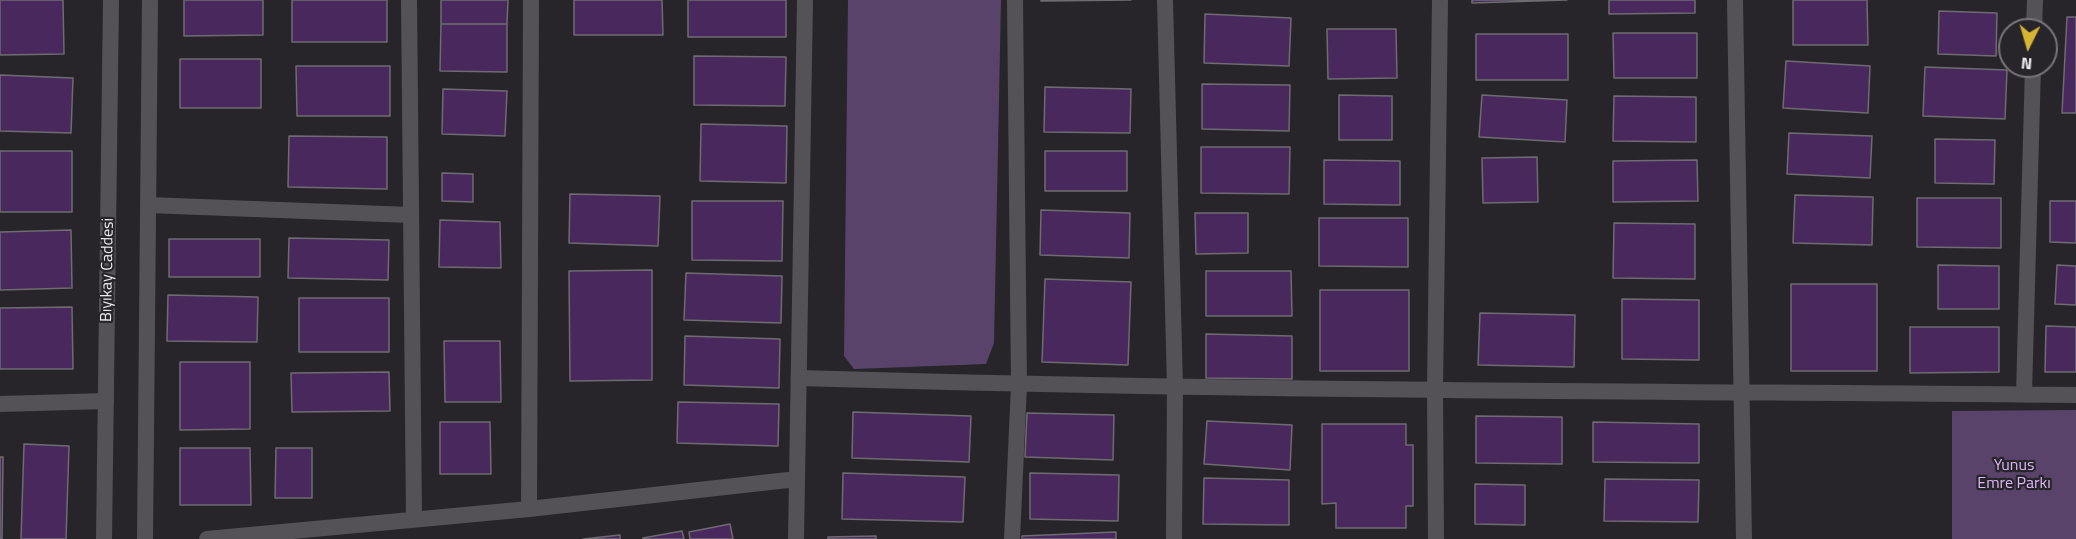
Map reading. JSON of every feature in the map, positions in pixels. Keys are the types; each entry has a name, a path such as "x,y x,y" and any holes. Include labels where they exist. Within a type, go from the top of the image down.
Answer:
{"street":[{"name":"Bıyıkay Caddesi","path":"104,539 111,0"},
{"path":"145,539 150,0"},
{"path":"409,0 414,519"},
{"path":"529,509 531,0"},
{"path":"796,539 805,0"},
{"path":"1012,539 1019,385 1016,0"},
{"path":"1166,0 1175,387 1174,539"},
{"path":"1436,539 1434,390 1440,0"},
{"path":"1735,0 1744,539"},
{"path":"2034,18 2035,0"},
{"path":"2024,394 2033,78"},
{"path":"148,205 411,215"},
{"path":"799,378 1019,385 2076,395"},
{"path":"0,404 106,401"},
{"path":"207,539 529,509 797,479"}],"green space":[{"path":"848,0 1001,0 994,343 986,364 854,369 844,356"},
{"name":"Yunus Emre Parkı","path":"2076,410 2076,539 1952,539 1952,411"}],"building":[{"path":"0,0 63,0 64,54 0,55"},
{"path":"184,0 263,0 263,35 184,36"},
{"path":"292,0 387,0 387,42 292,42"},
{"path":"441,0 508,0 507,24 441,24"},
{"path":"574,0 662,0 663,35 574,35"},
{"path":"688,0 786,0 786,37 688,37"},
{"path":"1041,0 1131,0 1041,1"},
{"path":"1472,0 1567,0 1472,3"},
{"path":"1609,0 1695,0 1695,13 1609,14"},
{"path":"1793,0 1867,0 1868,45 1793,45"},
{"path":"1939,11 1997,13 1996,56 1938,54"},
{"path":"1205,14 1291,18 1289,66 1204,63"},
{"path":"2067,17 2076,17 2076,113 2062,113"},
{"path":"441,24 507,24 507,72 440,71"},
{"path":"1327,29 1396,29 1397,78 1328,79"},
{"path":"1613,33 1697,33 1697,78 1614,78"},
{"path":"1476,34 1568,34 1568,80 1476,80"},
{"path":"694,56 786,57 785,106 694,105"},
{"path":"180,59 261,59 261,108 180,108"},
{"path":"1786,61 1870,66 1868,113 1783,108"},
{"path":"296,66 390,66 390,116 297,116"},
{"path":"1925,67 1998,70 1998,78 2007,78 2005,119 1923,116"},
{"path":"0,75 73,78 71,133 0,131"},
{"path":"1202,84 1290,85 1289,131 1202,129"},
{"path":"1045,87 1131,89 1130,133 1044,132"},
{"path":"443,89 507,91 505,136 442,134"},
{"path":"1339,95 1392,96 1392,140 1339,140"},
{"path":"1482,95 1567,100 1565,142 1479,137"},
{"path":"1614,96 1696,97 1696,142 1613,141"},
{"path":"701,124 787,126 786,183 700,181"},
{"path":"1789,133 1872,136 1870,178 1787,174"},
{"path":"289,136 387,137 387,189 288,187"},
{"path":"1935,139 1995,140 1994,184 1935,183"},
{"path":"1201,147 1290,147 1289,194 1201,193"},
{"path":"0,151 72,151 72,212 0,212"},
{"path":"1045,151 1127,151 1127,191 1045,191"},
{"path":"1537,157 1538,202 1483,203 1482,158"},
{"path":"1324,160 1400,161 1400,205 1324,204"},
{"path":"1697,160 1698,201 1613,202 1613,161"},
{"path":"442,173 473,174 473,202 442,201"},
{"path":"570,194 660,196 658,246 569,243"},
{"path":"1795,195 1873,197 1872,245 1793,243"},
{"path":"1917,198 2001,198 2001,248 1917,247"},
{"path":"692,201 783,201 782,261 692,260"},
{"path":"2050,201 2076,201 2076,243 2050,242"},
{"path":"1041,210 1130,213 1129,258 1040,255"},
{"path":"1195,213 1248,213 1248,253 1196,254"},
{"path":"1319,218 1408,218 1408,267 1319,266"},
{"path":"440,220 500,222 501,268 439,267"},
{"path":"1614,223 1695,224 1695,279 1613,278"},
{"path":"71,230 72,288 0,290 0,232"},
{"path":"289,238 389,240 388,280 288,278"},
{"path":"169,239 260,239 260,277 169,277"},
{"path":"1938,265 1999,266 1999,309 1938,309"},
{"path":"2057,265 2076,266 2076,305 2055,304"},
{"path":"652,270 652,380 570,381 569,271"},
{"path":"1206,271 1291,271 1292,316 1206,316"},
{"path":"686,273 782,276 781,323 684,320"},
{"path":"1045,279 1131,282 1128,365 1042,362"},
{"path":"1791,284 1877,284 1877,371 1791,371"},
{"path":"1320,290 1409,290 1409,371 1320,371"},
{"path":"168,295 258,297 257,342 167,341"},
{"path":"299,298 389,298 389,352 299,352"},
{"path":"1622,299 1699,300 1699,360 1622,359"},
{"path":"72,307 73,369 0,369 0,308"},
{"path":"1480,313 1575,315 1574,367 1478,365"},
{"path":"2046,326 2076,327 2076,372 2045,372"},
{"path":"1910,327 1999,327 1999,372 1910,373"},
{"path":"1206,334 1292,336 1292,379 1206,378"},
{"path":"685,336 780,339 779,388 684,385"},
{"path":"444,341 500,341 501,402 445,402"},
{"path":"180,362 250,362 250,429 180,430"},
{"path":"389,372 390,411 292,412 291,373"},
{"path":"678,402 779,404 778,446 677,443"},
{"path":"853,412 971,416 969,462 852,458"},
{"path":"1027,413 1114,415 1113,460 1025,457"},
{"path":"1476,416 1562,417 1562,464 1476,463"},
{"path":"1207,421 1292,425 1290,470 1204,464"},
{"path":"440,422 490,422 491,474 440,474"},
{"path":"1593,422 1699,424 1699,463 1593,462"},
{"path":"1322,424 1406,424 1406,445 1413,445 1413,506 1406,506 1406,528 1336,528 1336,503 1322,504"},
{"path":"24,444 69,446 66,539 21,539"},
{"path":"180,448 250,448 251,505 180,505"},
{"path":"276,448 312,448 312,498 275,498"},
{"path":"0,457 3,457 2,539 0,539"},
{"path":"843,473 965,477 963,522 842,519"},
{"path":"1030,473 1119,475 1118,521 1030,519"},
{"path":"1204,478 1289,480 1289,525 1203,524"},
{"path":"1605,479 1699,480 1698,522 1604,521"},
{"path":"1475,484 1525,485 1525,525 1475,524"},
{"path":"730,524 733,539 690,539 689,532"},
{"path":"682,531 684,539 643,539 643,538"},
{"path":"1116,532 1116,539 1022,539 1022,536"},
{"path":"620,535 620,539 583,539"},
{"path":"876,536 876,539 828,539 828,537"}]}
